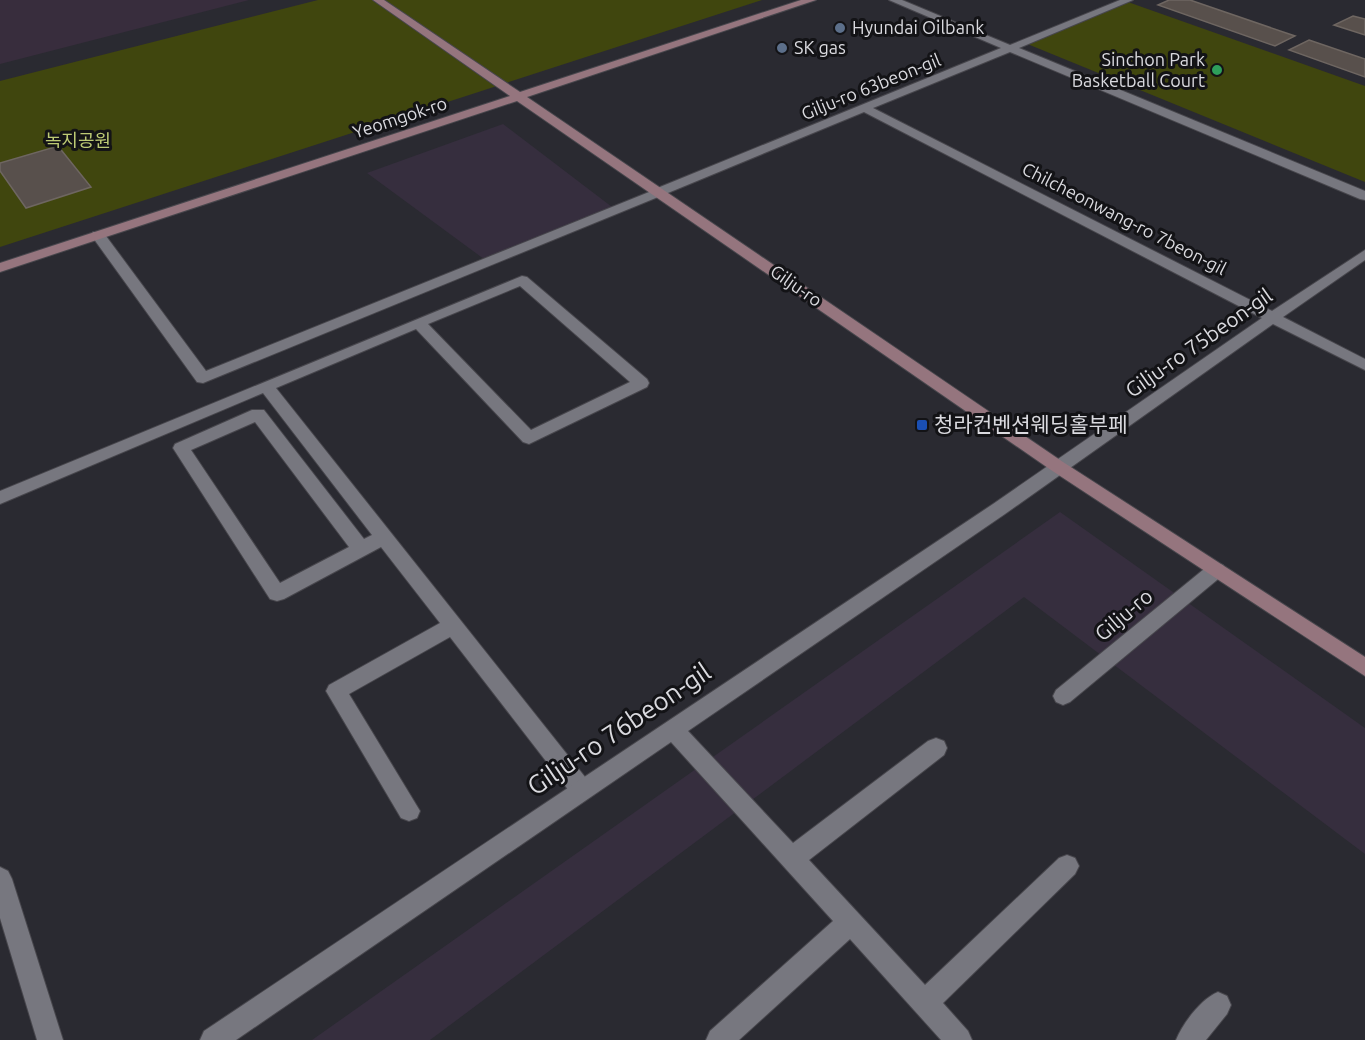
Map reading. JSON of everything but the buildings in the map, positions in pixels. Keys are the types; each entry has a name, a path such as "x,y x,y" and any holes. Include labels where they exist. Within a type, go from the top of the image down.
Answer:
{"main road":[{"name":"Gilju-ro","path":"378,0 1057,466 1365,668"},
{"name":"Yeomgok-ro","path":"0,268 811,0"}],"street":[{"path":"894,0 1365,196"},
{"name":"Gilju-ro 63beon-gil","path":"98,235 203,378 1128,0"},
{"name":"Chilcheonwang-ro 7beon-gil","path":"866,109 1365,365"},
{"name":"Gilju-ro 75beon-gil","path":"1057,466 1365,254"},
{"path":"0,498 266,386 418,323 426,331 434,339 529,438 641,384 522,280 437,316 426,320 416,324 405,329 394,333 266,386"},
{"path":"266,386 581,789"},
{"path":"361,549 258,414 181,448 277,594 384,537"},
{"name":"Gilju-ro 76beon-gil","path":"213,1040 581,789 999,509 1057,466"},
{"name":"Gilju-ro","path":"1063,696 1215,570"},
{"path":"409,811 336,691 454,625"},
{"path":"672,728 959,1040"},
{"path":"792,858 936,748"},
{"path":"925,1003 1067,866"},
{"path":"0,879 6,924 50,1040"},
{"path":"719,1040 850,922"},
{"path":"1189,1040 1218,1005"}],"shaded area":[{"path":"0,0 249,0 0,64"},
{"path":"503,124 616,210 488,262 367,173"},
{"path":"1060,512 1365,728 1365,854 1024,597 430,1040 312,1040"}],"green space":[{"name":"녹지공원","path":"318,0 762,0 0,247 0,81"},
{"path":"1125,1 1365,86 1365,182 1025,43"}],"place":[{"name":"Hyundai Oilbank","path":"840,28"},
{"name":"SK gas","path":"782,48"},
{"name":"Sinchon Park Basketball Court","path":"1217,70"},
{"name":"청라컨벤션웨딩홀부페","path":"922,425"}]}
